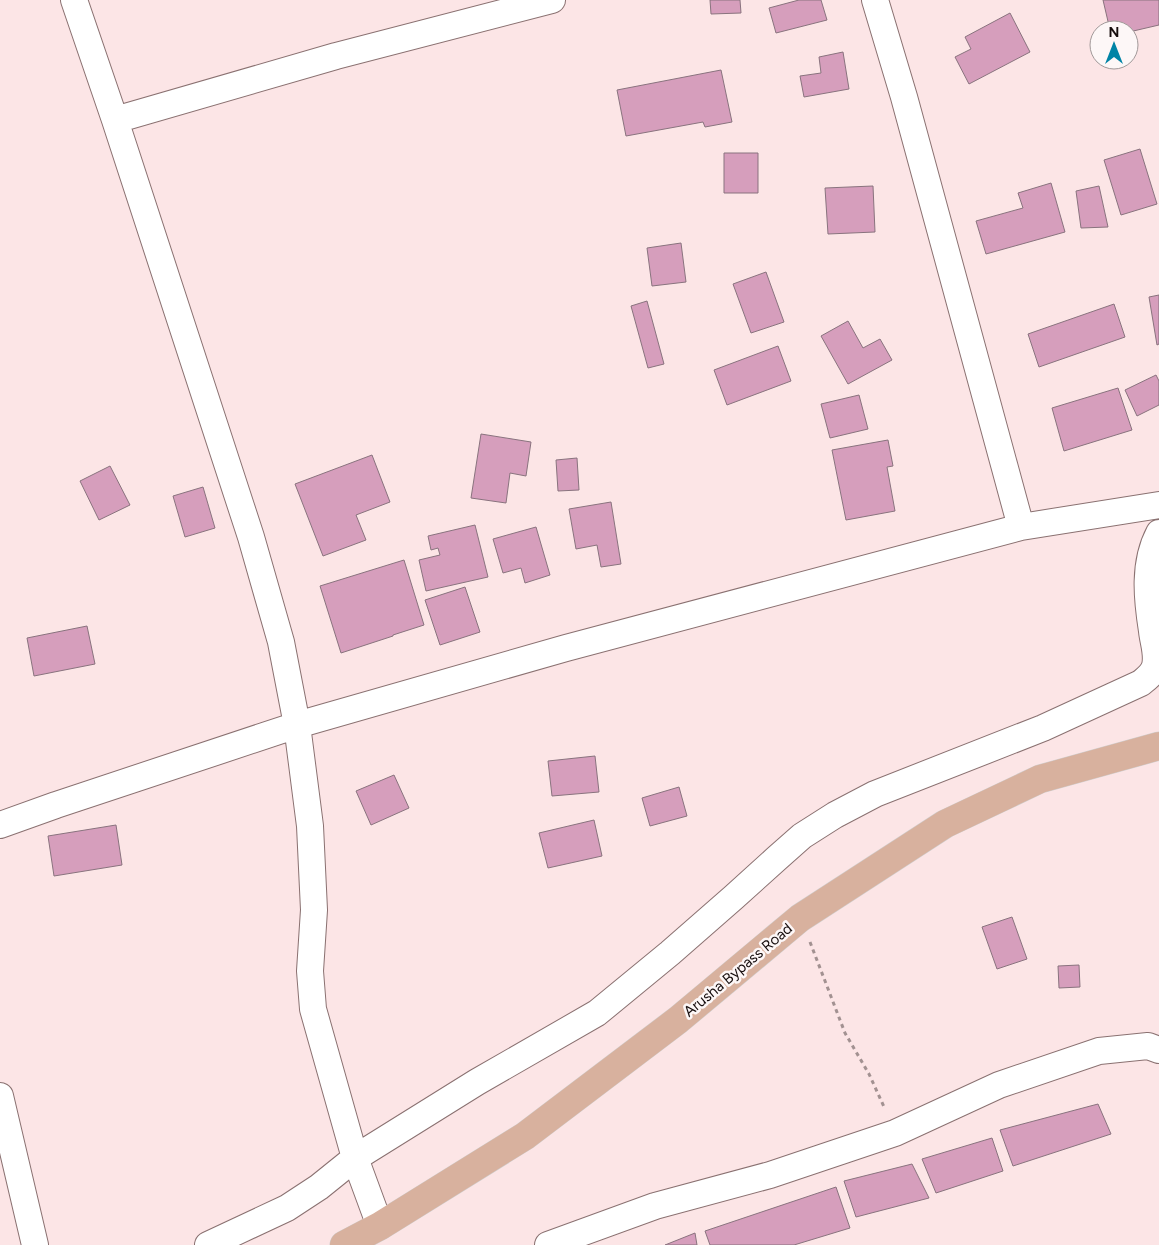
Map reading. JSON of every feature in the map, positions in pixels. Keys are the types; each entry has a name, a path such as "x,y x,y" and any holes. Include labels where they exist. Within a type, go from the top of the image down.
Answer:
{"main road":[{"name":"Arusha Bypass Road","path":"344,1245 380,1226 525,1136 678,1020 800,918 946,824 1040,779 1159,746"}],"street":[{"path":"74,0 251,537 281,642 297,726 310,826 314,910 310,971 313,1009 355,1158 380,1226"},
{"path":"115,120 336,56 552,0"},
{"path":"875,0 904,97 1021,528"},
{"path":"0,825 297,726 566,648 1021,528 1159,505"},
{"path":"208,1245 287,1208 319,1188 355,1158 477,1082 597,1012 670,953 802,836 835,815 875,794 1043,728 1141,683 1152,674 1155,665 1156,651 1148,606 1148,564 1159,533"},
{"path":"548,1245 655,1206 770,1175 895,1133 999,1085 1099,1050 1148,1046 1159,1050"},
{"path":"0,1096 35,1245"}],"path":[{"path":"800,918 845,1033 869,1074 895,1133"}],"building":[{"path":"710,0 740,0 741,13 711,14"},
{"path":"799,0 821,0 827,20 776,33 769,8"},
{"path":"1103,0 1159,0 1159,25 1139,30 1139,20 1108,20"},
{"path":"1010,13 1030,52 969,84 955,57 971,49 965,37"},
{"path":"843,52 849,89 804,97 800,76 821,73 819,57"},
{"path":"721,70 732,122 705,127 703,122 626,136 617,90"},
{"path":"1140,149 1157,204 1121,215 1104,160"},
{"path":"724,153 758,153 758,193 724,193"},
{"path":"1051,183 1065,232 986,254 976,221 1023,208 1018,193"},
{"path":"873,186 875,232 828,234 825,188"},
{"path":"1099,186 1108,227 1081,228 1076,191"},
{"path":"681,243 686,282 652,286 647,248"},
{"path":"766,272 784,322 751,333 733,284"},
{"path":"1159,295 1159,344 1157,345 1149,297"},
{"path":"647,301 664,364 648,368 631,306"},
{"path":"1114,304 1125,337 1039,367 1028,334"},
{"path":"848,321 863,348 880,339 892,360 848,384 821,336"},
{"path":"778,346 791,381 727,405 714,370"},
{"path":"1156,375 1159,381 1159,405 1137,416 1125,390"},
{"path":"1118,388 1132,430 1064,451 1052,408"},
{"path":"859,395 868,429 830,438 821,404"},
{"path":"481,434 531,442 526,476 510,473 506,503 471,498"},
{"path":"888,440 893,466 887,467 895,511 846,520 832,450"},
{"path":"372,455 390,502 356,515 366,540 323,556 295,484"},
{"path":"577,458 579,490 558,491 556,460"},
{"path":"110,466 130,505 99,520 80,481"},
{"path":"203,487 215,528 185,537 173,496"},
{"path":"611,502 621,564 601,567 597,545 576,549 569,509"},
{"path":"475,525 488,577 426,591 419,560 440,555 438,548 431,550 428,536"},
{"path":"536,527 550,575 525,583 521,568 503,573 493,539"},
{"path":"404,560 424,625 341,653 320,586"},
{"path":"465,587 480,632 440,645 425,600"},
{"path":"87,626 95,664 34,676 27,638"},
{"path":"595,756 599,792 552,796 548,761"},
{"path":"394,775 409,808 371,825 356,791"},
{"path":"679,787 687,816 650,826 642,798"},
{"path":"594,820 602,856 548,868 539,833"},
{"path":"116,825 122,865 54,876 48,836"},
{"path":"1012,917 1027,959 997,969 982,927"},
{"path":"1079,965 1080,987 1059,988 1058,966"},
{"path":"1098,1104 1111,1134 1013,1166 1000,1130"},
{"path":"992,1138 1003,1171 936,1193 922,1159"},
{"path":"912,1164 929,1198 856,1217 844,1181"},
{"path":"836,1187 850,1228 794,1245 710,1245 705,1231"},
{"path":"695,1233 697,1245 665,1245"}]}
